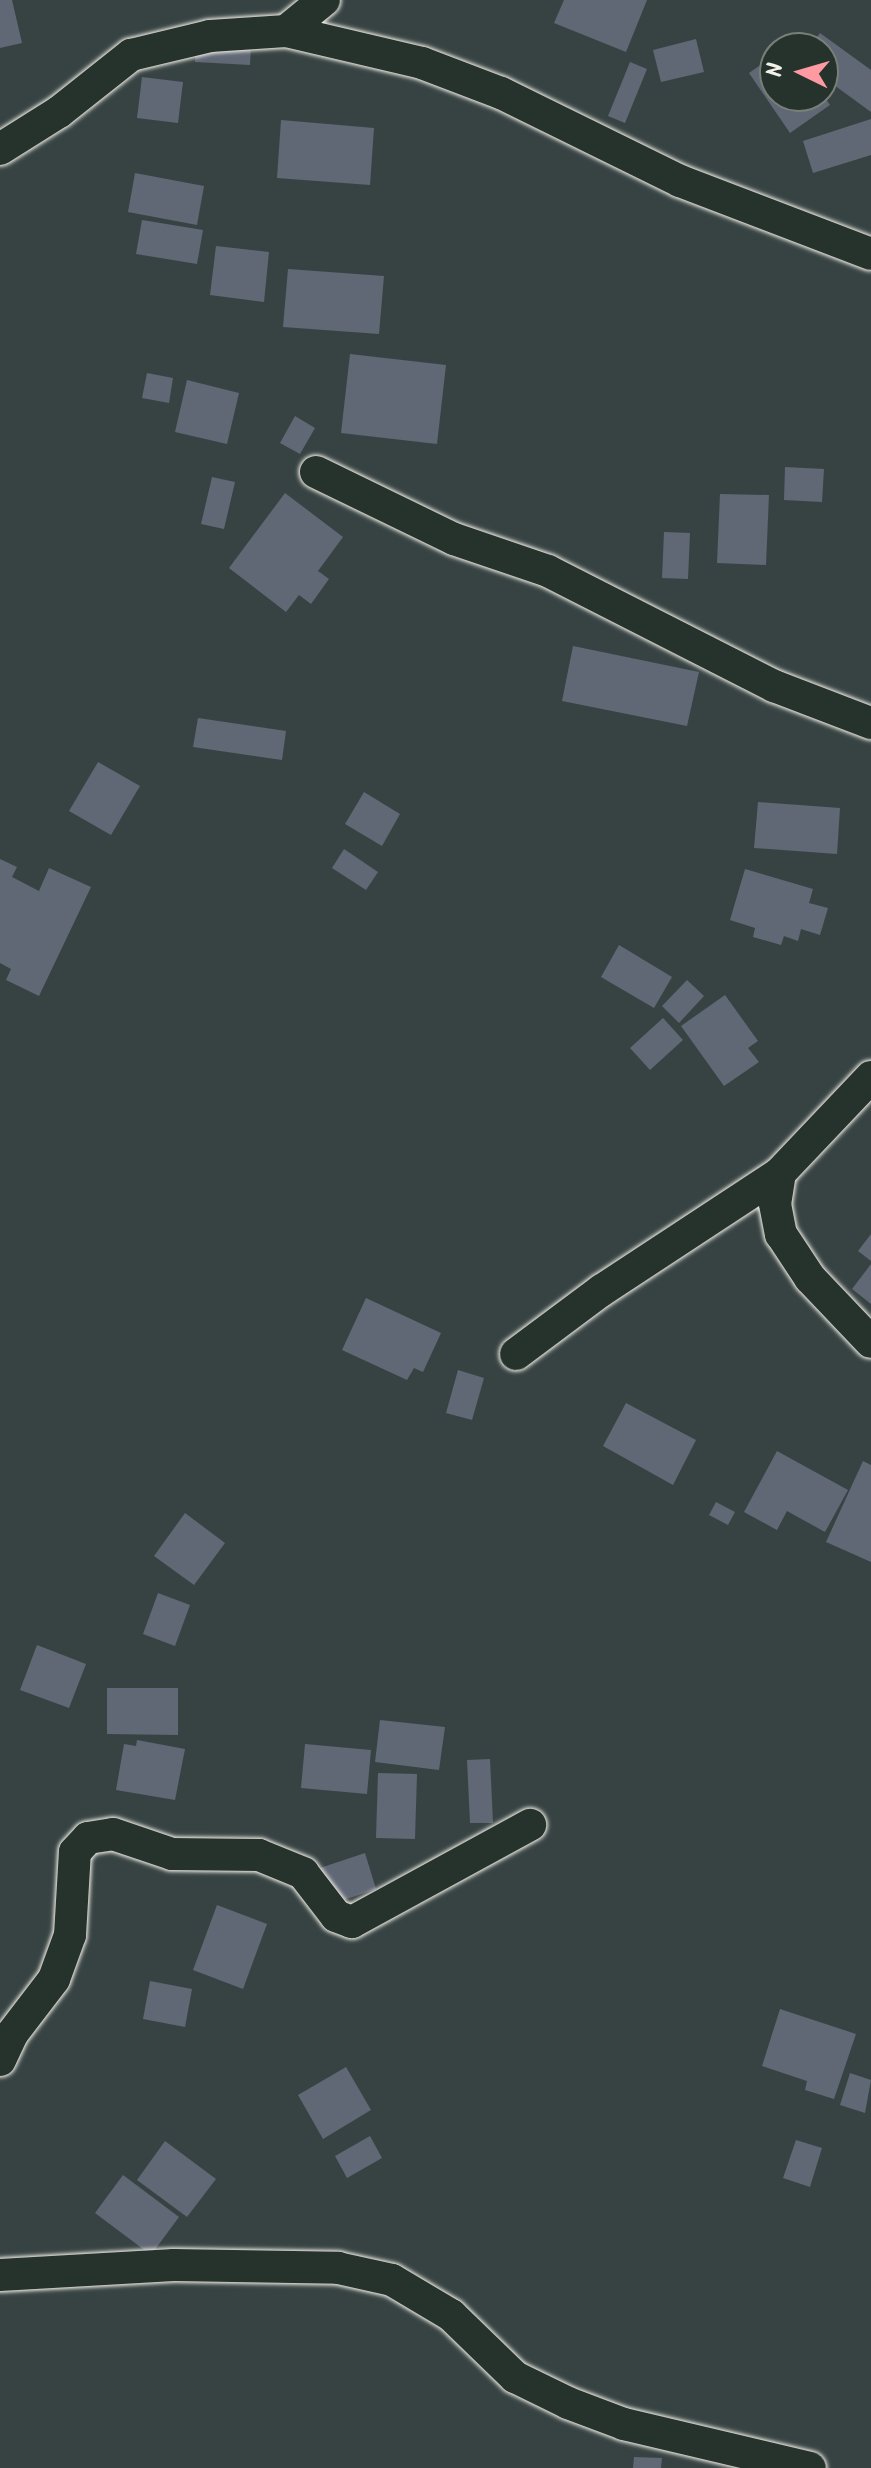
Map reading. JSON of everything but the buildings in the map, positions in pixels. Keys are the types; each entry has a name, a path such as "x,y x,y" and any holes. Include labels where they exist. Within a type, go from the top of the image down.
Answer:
{"street":[{"path":"286,31 324,0"},
{"path":"0,149 59,112 131,55 210,36 286,31 422,63 501,93 680,181 871,254"},
{"path":"316,472 454,539 548,571 774,686 871,723"},
{"path":"516,1354 602,1290 780,1173 871,1077"},
{"path":"780,1173 775,1204 781,1234 810,1278 871,1342"},
{"path":"0,2060 12,2034 54,1979 70,1935 75,1852 88,1838 113,1834 172,1854 259,1855 303,1873 336,1916 352,1922 530,1825"},
{"path":"0,2275 174,2265 338,2268 392,2280 451,2315 515,2377 568,2403 624,2424 810,2468"}]}
